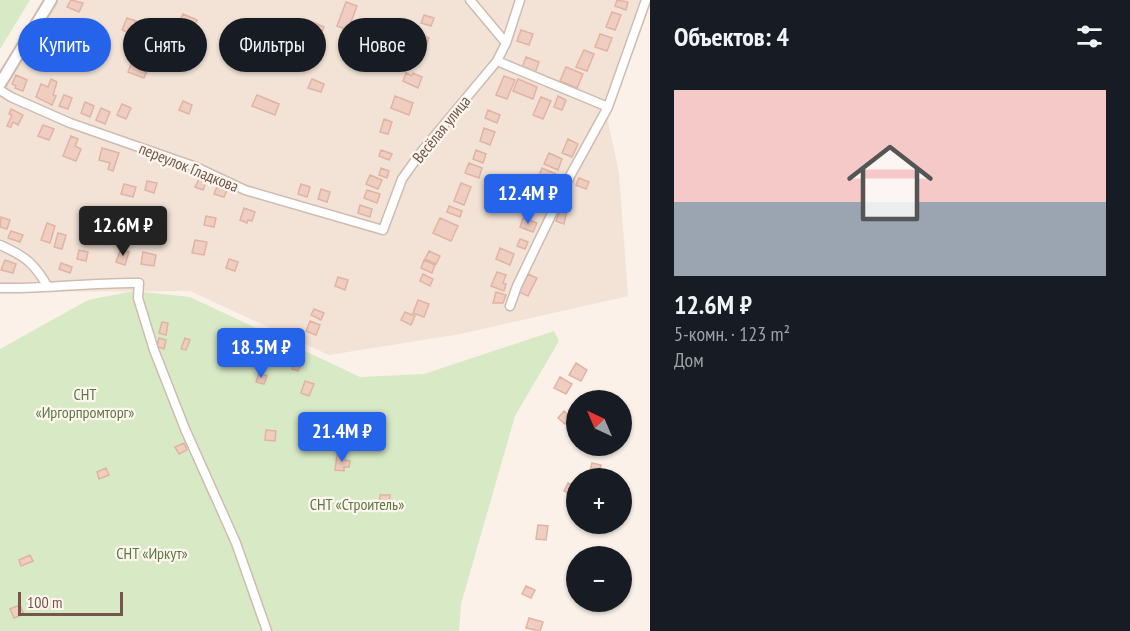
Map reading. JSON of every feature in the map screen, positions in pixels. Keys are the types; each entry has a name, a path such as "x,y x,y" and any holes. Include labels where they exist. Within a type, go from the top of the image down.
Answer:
{"street":[{"path":"0,84 51,0"},
{"path":"470,0 506,43"},
{"name":"Весёлая улица","path":"383,230 402,179 422,151 497,61 506,43 520,0"},
{"path":"510,306 517,286 570,176 608,107 646,0"},
{"path":"497,61 608,107"},
{"name":"переулок Гладкова","path":"0,90 70,123 196,167 245,190 383,230"},
{"path":"0,245 32,263 48,287"},
{"path":"0,288 139,282 138,298 154,350 185,429 236,543 267,631"}],"shaded area":[{"path":"47,0 645,0 605,107 619,173 628,296 461,334 329,355 190,291 0,292 0,77 18,48 18,72 111,72 111,18 36,18"}],"green space":[{"path":"0,0 30,0 18,18 0,49"},
{"path":"134,291 190,297 360,377 424,374 554,331 559,341 515,416 461,604 459,631 0,631 0,349 88,300"}],"building":[{"path":"71,0 83,3 79,12 67,7"},
{"path":"617,0 628,2 626,10 615,6"},
{"path":"346,2 357,6 352,18 340,18"},
{"path":"612,12 621,15 615,30 606,27"},
{"path":"183,14 192,18 181,18"},
{"path":"424,15 434,18 431,26 427,25 427,18 423,18"},
{"path":"521,30 533,34 529,45 517,41"},
{"path":"600,34 612,38 607,51 595,47"},
{"path":"584,50 594,54 587,71 576,67"},
{"path":"526,57 539,62 535,73 522,68"},
{"path":"566,67 583,74 577,88 560,81"},
{"path":"128,72 147,72 144,78"},
{"path":"406,73 422,77 418,88 403,81"},
{"path":"16,75 27,80 23,91 12,84"},
{"path":"504,76 515,80 507,99 496,95"},
{"path":"51,79 57,82 53,95 56,96 52,105 36,97 41,84 48,87"},
{"path":"312,79 324,84 321,92 308,88"},
{"path":"518,79 537,87 533,99 513,91"},
{"path":"64,95 72,98 68,109 59,106"},
{"path":"257,95 279,104 275,115 252,106"},
{"path":"395,96 413,103 409,115 391,108"},
{"path":"558,96 566,100 562,110 554,107"},
{"path":"541,97 551,101 543,119 533,115"},
{"path":"183,101 192,105 189,114 179,110"},
{"path":"85,102 94,106 90,117 81,113"},
{"path":"122,104 131,108 126,119 117,115"},
{"path":"101,108 110,112 105,124 96,120"},
{"path":"11,109 23,115 18,125 13,122 11,127 7,126 12,115 9,114"},
{"path":"488,110 500,115 497,123 485,118"},
{"path":"384,119 392,122 388,134 380,132"},
{"path":"43,125 54,129 49,140 38,136"},
{"path":"484,128 495,132 490,145 480,141"},
{"path":"71,136 78,139 75,146 81,149 76,161 63,156"},
{"path":"568,139 578,144 572,157 562,153"},
{"path":"102,148 119,153 113,171 108,169 110,163 99,160"},
{"path":"381,150 392,154 389,160 379,156"},
{"path":"476,150 486,154 483,163 473,159"},
{"path":"549,153 562,159 558,170 544,164"},
{"path":"469,163 482,168 479,178 465,173"},
{"path":"381,168 389,171 387,178 379,175"},
{"path":"542,168 556,174 552,185 538,179"},
{"path":"370,175 382,180 378,189 366,184"},
{"path":"579,178 589,182 586,189 576,185"},
{"path":"199,179 206,182 203,190 195,187"},
{"path":"147,181 157,183 154,193 145,190"},
{"path":"461,183 471,187 464,205 454,201"},
{"path":"124,184 136,187 133,197 121,194"},
{"path":"218,184 228,188 224,197 214,194"},
{"path":"301,184 310,187 307,197 298,194"},
{"path":"321,189 330,192 327,202 318,199"},
{"path":"367,190 380,194 377,203 364,198"},
{"path":"538,195 548,199 543,212 532,208"},
{"path":"360,205 372,209 370,217 358,213"},
{"path":"449,206 462,211 460,217 447,212"},
{"path":"244,208 255,212 252,221 248,220 247,223 240,220"},
{"path":"561,208 567,210 564,224 556,221"},
{"path":"206,216 216,218 214,227 204,225"},
{"path":"1,217 10,220 7,229 0,227"},
{"path":"440,218 458,226 451,241 433,233"},
{"path":"523,218 537,223 533,232 520,227"},
{"path":"47,223 55,226 50,243 41,240"},
{"path":"11,231 23,235 20,242 8,238"},
{"path":"58,233 66,235 62,249 54,247"},
{"path":"520,239 528,242 525,249 517,246"},
{"path":"195,240 207,242 204,255 192,253"},
{"path":"500,248 514,254 510,265 496,259"},
{"path":"121,249 129,252 125,265 116,262"},
{"path":"79,250 88,252 86,261 77,259"},
{"path":"429,251 440,256 436,264 425,259"},
{"path":"143,252 156,255 154,266 141,264"},
{"path":"229,259 238,262 235,271 226,268"},
{"path":"5,260 16,264 13,273 1,270"},
{"path":"424,260 435,265 432,273 421,268"},
{"path":"61,263 72,267 70,273 59,269"},
{"path":"497,272 506,275 503,283 506,284 504,291 491,286"},
{"path":"423,274 433,279 430,286 420,281"},
{"path":"528,274 537,278 528,296 519,292"},
{"path":"338,277 348,280 345,290 335,286"},
{"path":"496,292 506,295 503,303 493,303"},
{"path":"418,300 429,304 424,317 413,313"},
{"path":"314,309 324,313 321,320 311,315"},
{"path":"405,312 415,316 411,325 401,320"},
{"path":"310,321 320,325 316,335 306,331"},
{"path":"162,322 168,323 166,335 159,333"},
{"path":"159,338 166,340 164,349 157,346"},
{"path":"185,338 190,340 186,350 181,349"},
{"path":"296,359 302,362 298,371 292,369"},
{"path":"576,363 587,370 581,381 569,375"},
{"path":"259,373 267,376 264,384 256,382"},
{"path":"560,377 572,384 566,390 566,394 554,388"},
{"path":"305,381 314,384 309,396 301,393"},
{"path":"564,411 566,413 565,424 558,418"},
{"path":"266,430 276,431 275,441 265,440"},
{"path":"184,443 187,450 179,454 175,447"},
{"path":"337,455 345,456 345,460 350,461 349,467 344,467 344,471 335,470"},
{"path":"592,463 601,465 600,468 591,468"},
{"path":"106,468 109,475 99,479 97,472"},
{"path":"380,495 390,495 389,508 379,507"},
{"path":"538,525 548,526 546,540 536,539"},
{"path":"30,555 33,561 21,566 19,560"},
{"path":"526,586 535,590 531,598 522,594"},
{"path":"20,605 24,614 14,618 10,609"},
{"path":"529,618 543,622 540,631 526,628"}],"park label":[{"name":"СНТ «Иргорпромторг»","path":"85,403"},
{"name":"СНТ «Строитель»","path":"357,504"},
{"name":"СНТ «Иркут»","path":"152,553"}]}
